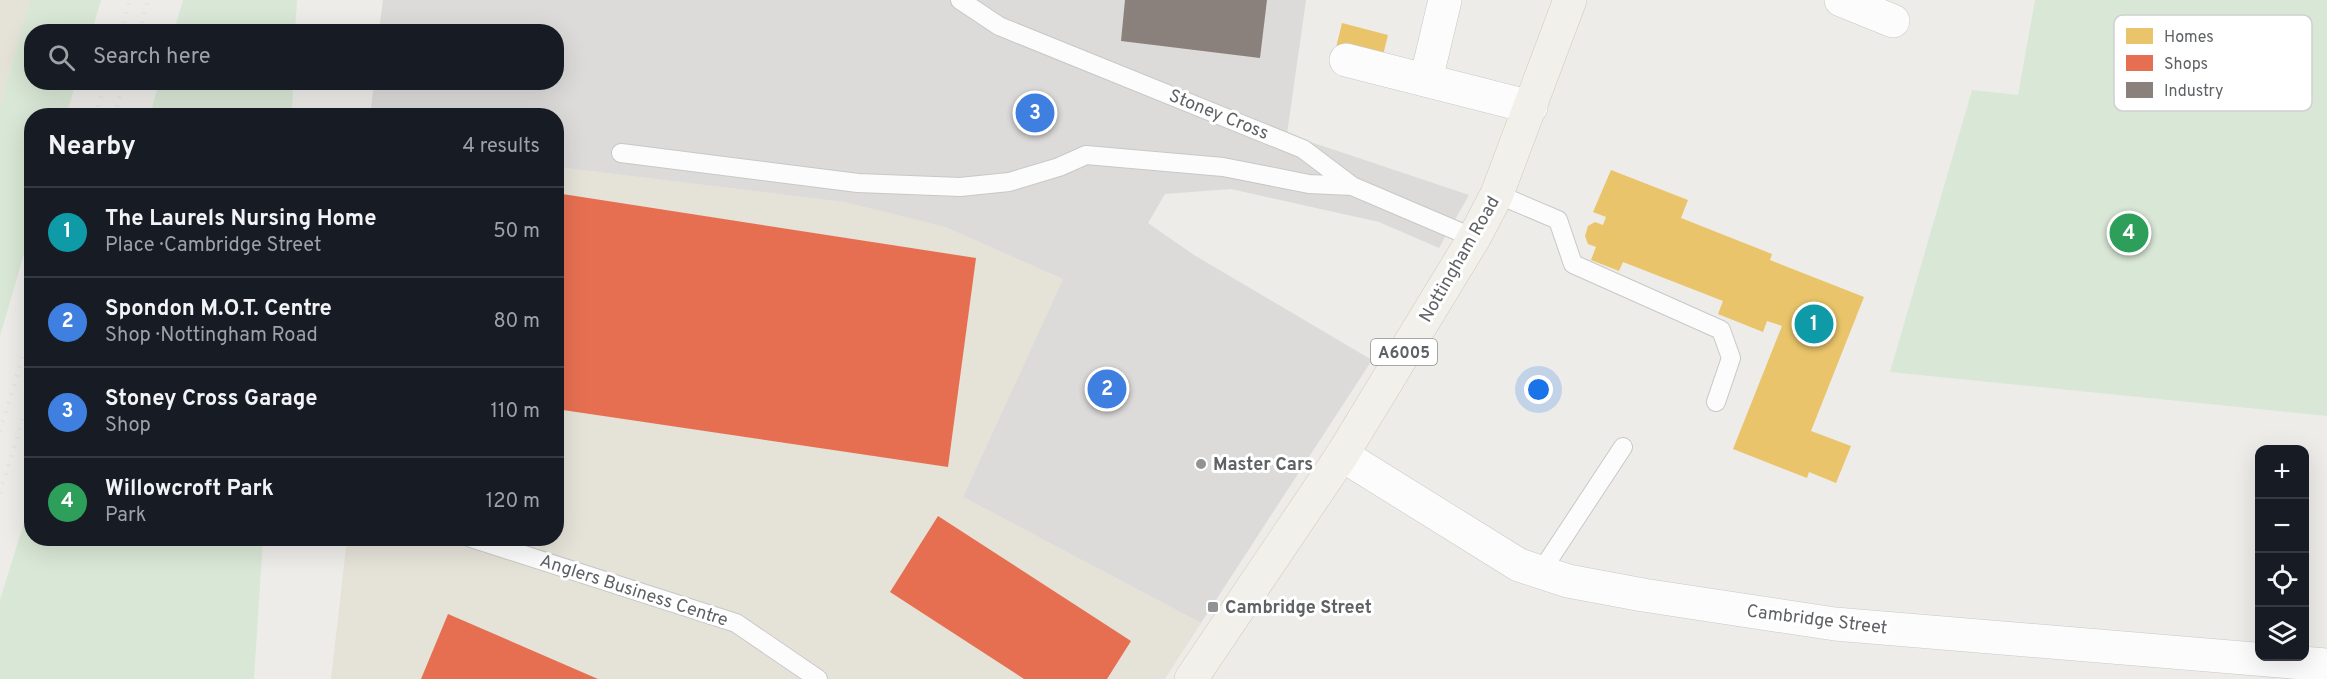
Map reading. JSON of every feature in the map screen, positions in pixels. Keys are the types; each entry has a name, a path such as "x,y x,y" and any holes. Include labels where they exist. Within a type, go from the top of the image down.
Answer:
{"main road":[{"name":"Nottingham Road","path":"1191,679 1342,455 1474,238 1497,194 1532,107 1570,0"}],"street":[{"path":"1426,80 1445,0"},
{"path":"1855,3 1893,21"},
{"path":"1346,60 1532,107"},
{"name":"Cambridge Street","path":"1342,455 1519,565 1540,573 1643,595 1788,618 2327,664"}],"lane":[{"name":"Stoney Cross","path":"960,0 999,26 1303,149 1352,186 1474,238"},
{"path":"621,153 858,183 960,187 1009,182 1059,167 1086,155 1224,167 1309,184 1352,186"},
{"path":"1497,194 1558,220 1573,264 1721,330 1731,358 1716,402"},
{"path":"1540,573 1623,447"},
{"name":"Anglers Business Centre","path":"496,546 736,623 818,679"}],"shaded area":[{"path":"0,0 30,0 0,106"},
{"path":"383,0 1306,0 1287,134 1469,195 1439,248 1379,222 1231,189 1165,194 1148,223 1194,255 1372,360 1201,623 963,497 1063,279 945,227 844,202 564,168 564,108 371,108 373,90 564,90 564,24 380,24"},
{"path":"564,168 844,202 945,227 1063,279 963,497 1201,623 1165,679 331,679 346,546 564,546"}],"green space":[{"path":"30,0 101,0 94,24 24,24 24,90 74,90 68,108 24,108 24,254 0,336 0,106"},
{"path":"183,0 297,0 295,24 176,24"},
{"path":"2035,0 2327,0 2327,416 1890,372 1972,90 2018,95"},
{"path":"157,90 293,90 292,108 152,108"},
{"path":"24,523 24,546 263,546 254,679 0,679 0,600"}],"building: Homes":[{"path":"1342,23 1388,35 1381,63 1335,52"},
{"path":"1611,170 1688,200 1681,218 1772,254 1770,260 1864,297 1811,431 1851,446 1836,483 1809,472 1807,478 1733,449 1782,326 1767,321 1763,332 1718,314 1723,301 1623,262 1619,271 1591,260 1596,247 1588,244 1585,236 1588,226 1595,222 1603,225 1606,217 1593,212"}],"building: Shops":[{"path":"564,194 976,258 948,467 564,410"},
{"path":"938,516 1131,641 1107,679 1024,679 890,592"},
{"path":"448,614 598,679 421,679"}],"building: Industry":[{"path":"1125,0 1267,0 1260,58 1121,41"}],"railway":[{"path":"123,24 130,0"},
{"path":"141,24 148,0"},
{"path":"97,108 103,90"},
{"path":"116,108 122,90"},
{"path":"0,431 24,353"},
{"path":"0,493 24,415"}],"place":[{"name":"Stoney Cross Garage","path":"1035,113"},
{"name":"Willowcroft Park","path":"2129,233"},
{"name":"The Laurels Nursing Home","path":"1814,324"},
{"name":"Spondon M.O.T. Centre","path":"1107,389"},
{"name":"Master Cars","path":"1201,464"},
{"name":"Cambridge Street","path":"1213,607"}]}
